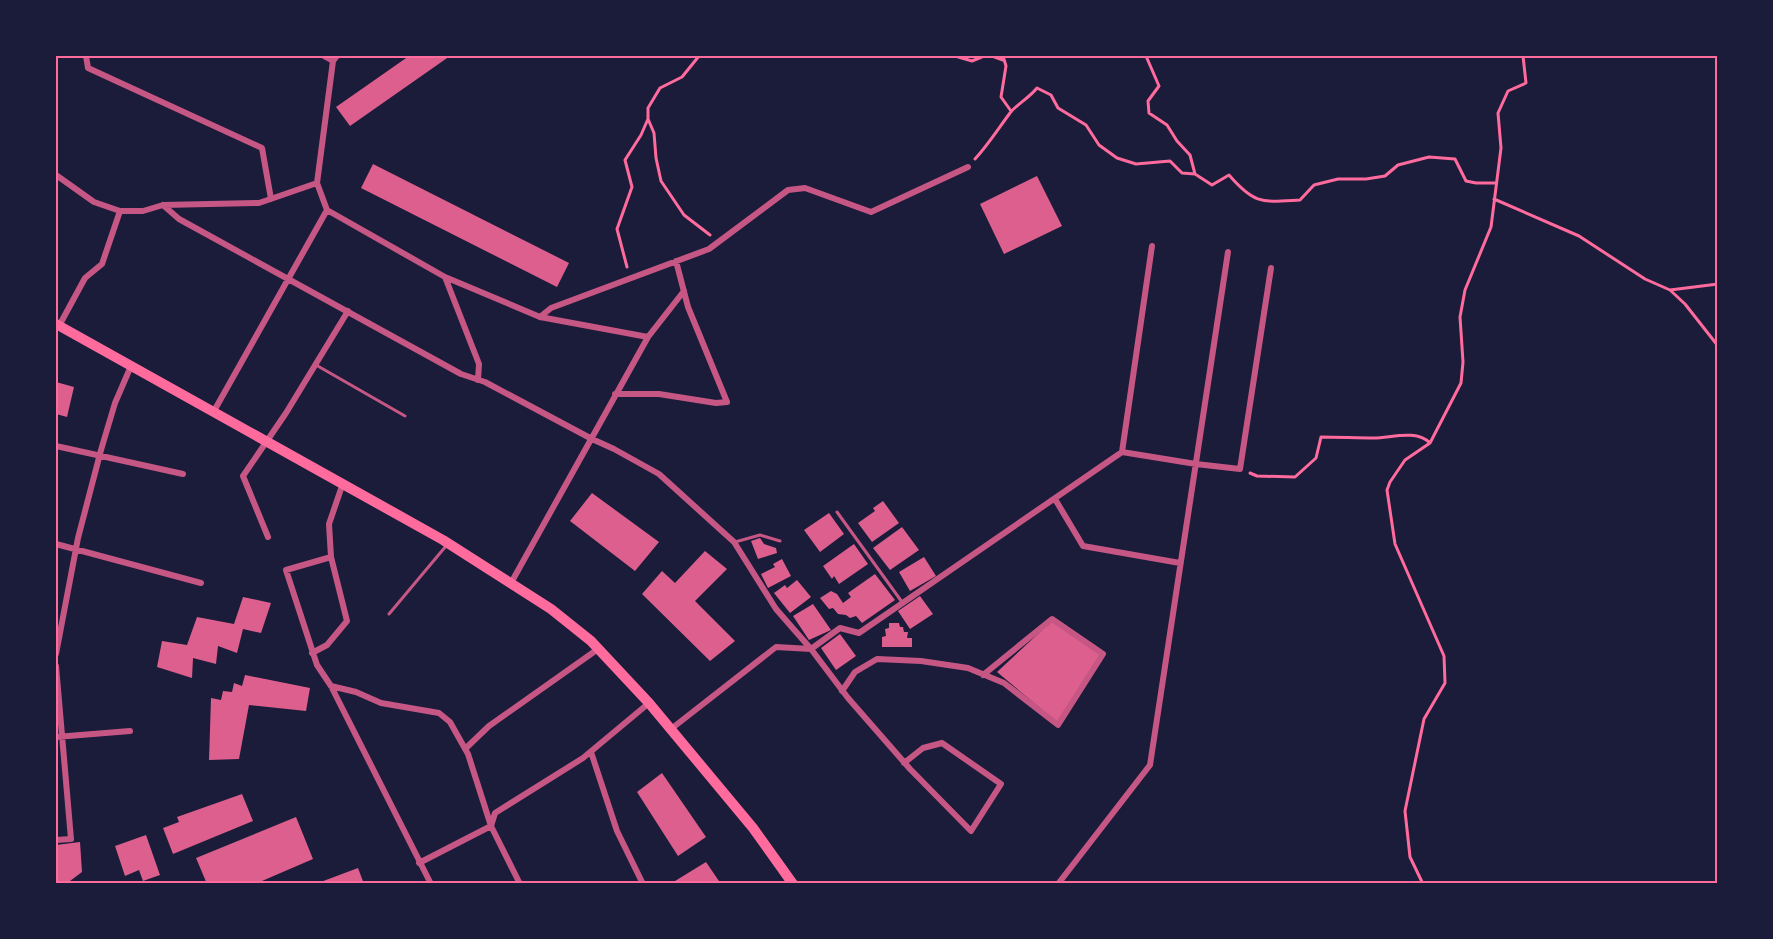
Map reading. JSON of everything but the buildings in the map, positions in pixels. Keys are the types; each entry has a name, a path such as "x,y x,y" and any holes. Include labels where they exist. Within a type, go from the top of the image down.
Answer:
{"main road":[{"path":"57,325 448,543 551,609 598,649 649,702 753,828 793,884"}],"street":[{"path":"86,56 88,68 262,148 271,199"},
{"path":"324,56 335,58 317,183 327,210 445,277 540,317 648,337"},
{"path":"540,317 551,308 708,249 788,190 806,188 871,212 968,167"},
{"path":"56,174 94,202 120,211 143,211 163,206 259,203 317,183"},
{"path":"163,206 179,219 461,375 478,380 659,474 734,542 776,609 811,649 842,691 904,763 972,831 1001,783 942,743 923,748 904,763"},
{"path":"214,411 327,210"},
{"path":"57,325 85,278 102,264 120,211"},
{"path":"1122,452 1152,246"},
{"path":"1058,884 1149,765 1228,252"},
{"path":"615,394 659,394 716,403 727,402 688,308 676,261"},
{"path":"671,729 776,647 811,649 840,628 859,633 1122,452 1240,469 1271,268"},
{"path":"445,277 479,364 478,380"},
{"path":"511,583 648,337 684,291"},
{"path":"268,537 243,476 348,311"},
{"path":"56,654 76,548 99,457 115,403 131,366"},
{"path":"56,446 183,474"},
{"path":"312,652 327,645 347,621 331,557 329,525 343,483"},
{"path":"1055,499 1083,546 1180,563"},
{"path":"56,544 201,583"},
{"path":"331,557 286,570 316,665 331,686 431,884"},
{"path":"842,691 855,672 877,659 921,661 968,668 983,675 1004,684 1058,725 1103,654 1052,619 983,675"},
{"path":"465,749 489,726 598,649"},
{"path":"56,666 59,737 71,839 56,840"},
{"path":"331,686 356,692 381,703 439,713 450,722 465,749 491,826 520,884"},
{"path":"419,863 491,826 495,813 591,752 649,702"},
{"path":"59,737 130,731"},
{"path":"591,752 617,831 643,884"}],"lane":[{"path":"315,364 405,416"},
{"path":"837,512 903,603"},
{"path":"734,542 760,535 780,541"},
{"path":"389,614 448,543"}],"path":[{"path":"699,56 682,77 660,88 648,108 648,119 654,133 661,181 684,215 719,241"},
{"path":"955,56 972,61 984,56"},
{"path":"992,56 1003,58 1006,66 1001,97 1011,111"},
{"path":"1146,56 1159,86 1148,101 1149,113 1167,125 1190,155 1195,174"},
{"path":"1423,884 1410,857 1405,811 1424,719 1445,683 1444,656 1395,544 1387,490 1389,482 1405,460 1430,443 1461,383 1460,316 1465,290 1491,227 1501,147 1498,113 1508,91 1526,83 1523,56"},
{"path":"968,167 988,145 1011,111 1027,100 1037,88 1051,95 1058,108 1086,125 1098,145 1117,158 1136,164 1170,161 1182,173 1195,174 1212,185 1229,175 1252,198 1266,202 1300,200 1314,185 1338,179 1385,176 1398,165 1429,157 1455,159 1466,181 1496,183"},
{"path":"627,279 629,273 617,229 632,187 625,160 648,119"},
{"path":"1494,199 1529,212 1551,225 1579,236 1645,279 1670,290 1685,303 1718,346"},
{"path":"1670,290 1718,284"},
{"path":"1240,469 1257,476 1295,477 1316,458 1321,437 1374,438 1402,435 1423,437 1430,443"}]}
